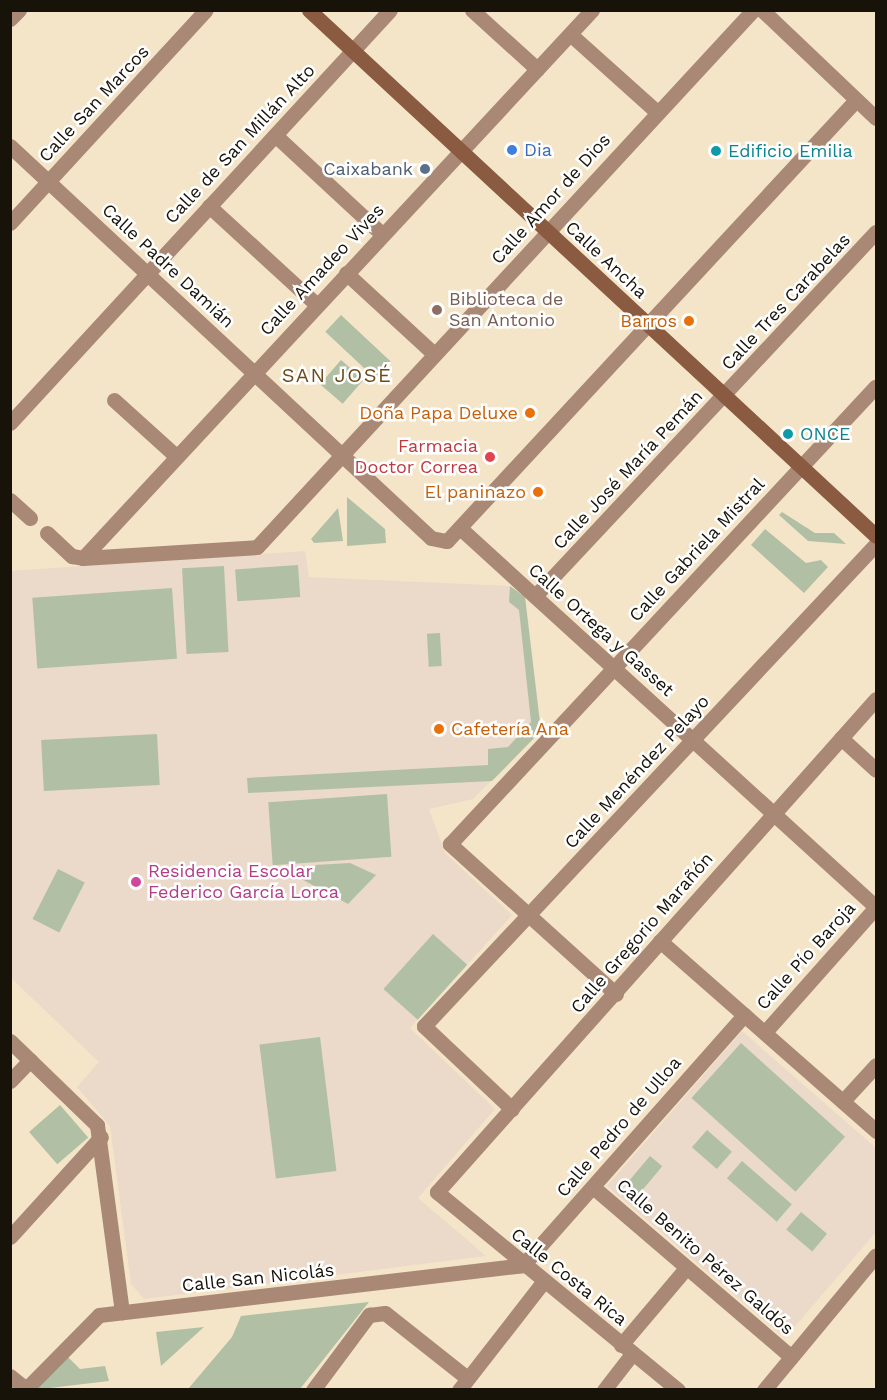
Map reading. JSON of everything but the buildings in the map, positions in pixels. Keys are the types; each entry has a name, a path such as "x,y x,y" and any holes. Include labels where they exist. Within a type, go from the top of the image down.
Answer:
{"main road":[{"name":"Calle Ancha","path":"309,10 876,536"}],"street":[{"path":"10,19 18,10"},
{"name":"Calle San Marcos","path":"10,223 206,10"},
{"name":"Calle de San Millán Alto","path":"10,423 390,10"},
{"path":"472,10 537,69"},
{"name":"Calle Amadeo Vives","path":"83,558 316,304 592,10"},
{"name":"Calle Amor de Dios","path":"83,558 257,547 753,10"},
{"path":"762,10 876,118"},
{"path":"570,34 657,112"},
{"path":"460,528 856,99"},
{"path":"275,135 382,234"},
{"name":"Calle Padre Damián","path":"10,146 431,538 447,541 460,528"},
{"path":"209,206 316,304"},
{"name":"Calle Tres Carabelas","path":"725,397 876,232"},
{"path":"346,273 434,354"},
{"name":"Calle Gabriela Mistral","path":"529,916 450,844 876,386"},
{"name":"Calle José María Pemán","path":"535,596 725,397"},
{"path":"114,400 176,456"},
{"path":"12,504 30,518"},
{"name":"Calle Ortega y Gasset","path":"460,528 876,907"},
{"path":"47,533 72,556 83,558"},
{"name":"Calle Menéndez Pelayo","path":"512,1109 424,1026 876,544"},
{"name":"Calle Gregorio Marañón","path":"437,1192 616,994 660,940 876,699"},
{"path":"841,738 876,770"},
{"name":"Calle Pío Baroja","path":"765,1032 876,907"},
{"path":"529,916 616,994"},
{"path":"660,940 876,1131"},
{"name":"Calle Pedro de Ulloa","path":"523,1265 744,1015"},
{"path":"10,1041 88,1113 101,1137 122,1312"},
{"path":"10,1081 30,1060"},
{"path":"843,1101 876,1065"},
{"path":"10,1237 101,1137"},
{"name":"Calle Benito Pérez Galdós","path":"593,1187 791,1357"},
{"name":"Calle Costa Rica","path":"437,1192 543,1282 678,1389"},
{"path":"764,1389 876,1255"},
{"name":"Calle San Nicolás","path":"26,1389 99,1315 523,1265"},
{"path":"604,1389 627,1349 686,1268"},
{"path":"313,1389 369,1315 386,1313 463,1384 543,1282"},
{"path":"10,1376 26,1389"}],"shaded area":[{"path":"305,551 309,577 510,586 525,597 541,731 473,799 429,809 445,853 512,915 410,1028 495,1109 418,1198 486,1256 144,1299 131,1284 110,1126 77,1087 99,1062 11,978 10,571"},
{"path":"742,1031 876,1148 876,1232 785,1338 607,1186"}],"green space":[{"path":"341,315 391,361 375,378 325,332"},
{"path":"341,360 364,380 343,404 320,384"},
{"path":"347,497 385,529 386,543 347,546"},
{"path":"338,508 343,541 314,543 311,539"},
{"path":"782,512 815,533 834,533 846,544 808,541 779,515"},
{"path":"765,529 806,563 821,560 828,567 804,593 751,545"},
{"path":"298,565 300,597 237,601 235,569"},
{"path":"224,566 229,652 187,654 182,568"},
{"path":"510,586 525,597 541,731 492,781 248,793 247,778 488,765 488,749 508,747 531,722 519,610 509,602"},
{"path":"172,588 177,659 37,669 32,598"},
{"path":"440,633 442,666 429,667 427,634"},
{"path":"157,734 160,785 44,791 41,740"},
{"path":"387,794 391,857 273,865 268,802"},
{"path":"350,863 376,875 348,904 279,867"},
{"path":"58,869 85,883 59,933 33,919"},
{"path":"433,934 467,965 418,1020 383,989"},
{"path":"320,1037 336,1171 276,1178 259,1044"},
{"path":"741,1043 845,1137 796,1192 691,1098"},
{"path":"60,1105 88,1137 57,1164 29,1132"},
{"path":"707,1130 732,1152 717,1169 692,1147"},
{"path":"650,1156 662,1166 638,1195 626,1184"},
{"path":"742,1161 792,1204 777,1222 727,1178"},
{"path":"801,1212 827,1234 812,1251 786,1230"},
{"path":"369,1302 300,1389 188,1389 232,1337 241,1316"},
{"path":"204,1327 161,1366 156,1332"},
{"path":"67,1356 80,1369 105,1366 109,1381 33,1390"}],"place":[{"name":"Dia","path":"512,150"},
{"name":"Edificio Emilia","path":"716,151"},
{"name":"Caixabank","path":"425,169"},
{"name":"Biblioteca de San Antonio","path":"437,310"},
{"name":"Barros","path":"689,321"},
{"name":"Doña Papa Deluxe","path":"530,413"},
{"name":"ONCE","path":"788,434"},
{"name":"Farmacia Doctor Correa","path":"490,457"},
{"name":"El paninazo","path":"538,492"},
{"name":"Cafetería Ana","path":"439,729"},
{"name":"Residencia Escolar Federico García Lorca","path":"136,882"}],"district":[{"name":"SAN JOSÉ","path":"337,375"}]}
